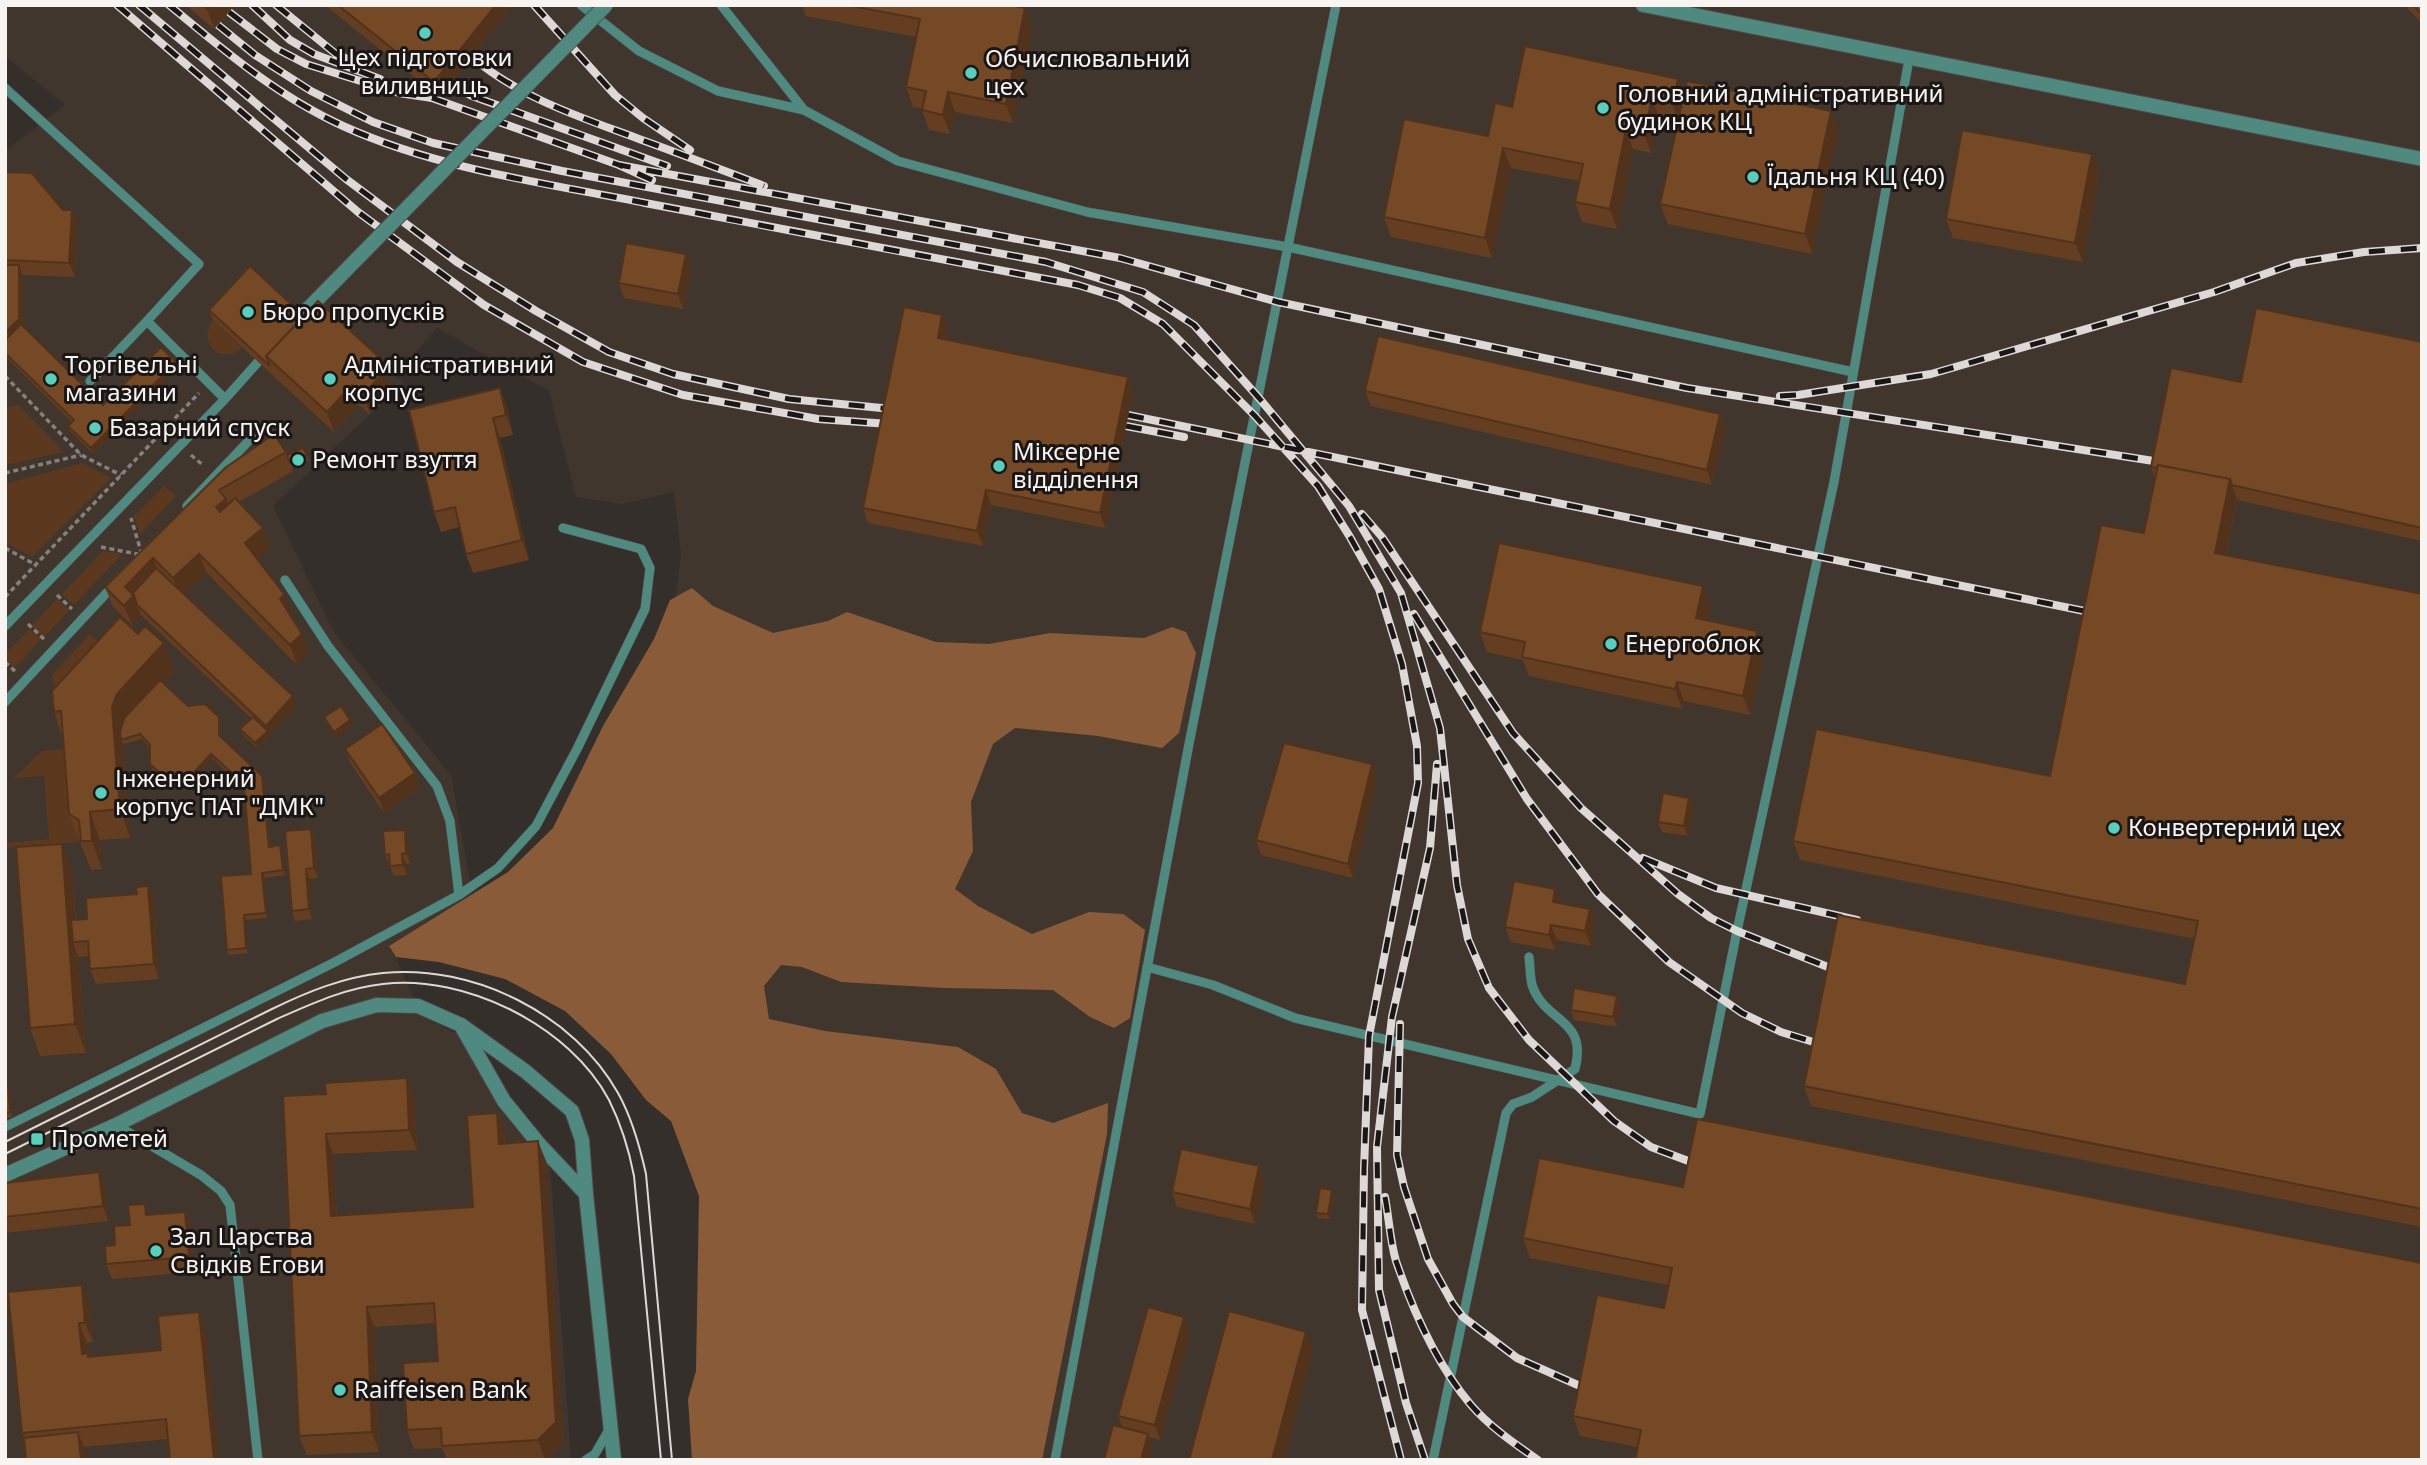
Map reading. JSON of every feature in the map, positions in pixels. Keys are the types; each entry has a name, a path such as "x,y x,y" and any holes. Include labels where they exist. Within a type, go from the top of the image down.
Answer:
{"street":[{"path":"299,318 606,5"},
{"path":"1643,5 2422,159"},
{"path":"5,1175 116,1125 322,1021 377,1005 418,1006 461,1025 525,1070 572,1111 582,1140 614,1460"},
{"path":"461,1025 504,1101 539,1144 586,1194"}],"lane":[{"path":"581,5 639,51 718,91 804,110 898,162 1087,212 1288,247 1853,372"},
{"path":"721,5 804,110"},
{"path":"1055,1460 1147,967 1336,5"},
{"path":"1147,967 1213,985 1295,1018 1700,1114 1834,482 1909,59"},
{"path":"5,88 199,264 90,381"},
{"path":"147,321 225,399"},
{"path":"5,626 258,362"},
{"path":"178,516 258,431"},
{"path":"5,1127 335,961 459,895 498,868 536,826 577,749 645,608 650,568 641,549 563,528"},
{"path":"285,580 328,646 437,786 450,821 459,895"},
{"path":"5,702 117,582"},
{"path":"1433,1460 1506,1113 1513,1104 1532,1097 1575,1069 1579,1051 1573,1031 1545,1005 1532,985 1530,957"},
{"path":"116,1125 201,1175 221,1191 230,1205 258,1460"},
{"path":"586,1460 595,1454 610,1427"}],"path":[{"path":"5,376 81,455 121,475"},
{"path":"5,597 209,383"},
{"path":"5,473 81,455"},
{"path":"85,543 142,555 126,501"},
{"path":"5,548 36,565"},
{"path":"45,584 83,618"},
{"path":"16,614 54,649"}],"shaded area":[{"path":"5,5 2422,5 2422,1460 755,1460 674,612 681,555 674,492 622,504 576,497 549,391 437,328 395,376 404,382 273,506 333,631 451,775 472,894 389,946 421,1016 458,1034 498,1105 550,1164 571,1460 5,1460 5,151 65,105 5,56"},
{"path":"213,320 242,348 228,354 213,350 207,335"},
{"path":"18,405 64,452 5,465 5,408"},
{"path":"82,463 111,478 32,557 5,542 5,484"},
{"path":"164,486 176,496 140,534 134,516"},
{"path":"103,551 122,554 74,605 62,594"},
{"path":"692,588 713,606 773,633 828,621 847,612 936,642 989,644 1050,633 1144,638 1172,627 1186,632 1196,653 1179,733 1162,748 1098,736 1015,728 993,744 971,802 973,851 955,889 978,906 1032,934 1089,912 1123,914 1145,930 1130,1018 1114,1028 1090,1017 1053,990 944,988 841,982 802,967 781,965 764,986 769,1019 825,1031 958,1047 996,1069 1022,1113 1053,1123 1108,1103 1107,1134 1042,1460 692,1460 688,1399 696,1371 699,1196 671,1121 646,1100 611,1054 565,1011 505,979 439,962 396,957 389,946 508,872 553,828 603,726 654,639 670,600"},
{"path":"57,599 69,610 44,637 32,626"},
{"path":"30,629 41,639 15,668 5,659 5,654"},
{"path":"90,634 118,660 62,719 52,675"},
{"path":"72,749 79,842 5,848 5,843 49,839 44,776 14,778 42,751"}],"building":[{"name":"Цех підготовки виливниць","path":"338,5 496,5 434,82"},
{"name":"Обчислювальний цех","path":"847,5 1010,5 1025,8 1006,104 948,92 943,115 922,110 926,91 906,87 920,19"},
{"path":"2413,5 2422,5 2422,13 2420,12"},
{"path":"1525,46 1678,79 1672,103 1652,98 1644,134 1626,129 1610,209 1575,202 1583,164 1503,148 1485,238 1384,217 1404,119 1488,136 1495,103 1512,107"},
{"name":"Їдальня КЦ (40)","path":"1687,81 1831,111 1805,234 1660,204"},
{"path":"1962,130 2092,154 2075,243 1946,219"},
{"path":"5,172 32,173 63,210 72,210 69,263 5,260"},
{"path":"626,243 686,254 678,294 619,283"},
{"path":"5,265 19,265 19,319 7,331 5,329"},
{"path":"250,266 304,316 266,356 270,366 209,310"},
{"name":"Адміністративний корпус","path":"318,301 379,357 373,363 384,372 363,395 352,385 327,412 266,356"},
{"name":"Міксерне відділення","path":"904,307 942,315 938,338 1128,377 1100,513 986,490 977,531 863,508"},
{"path":"2256,308 2422,342 2422,528 2232,485 2230,479 2158,465 2157,468 2151,467 2171,368 2241,382"},
{"path":"21,324 103,405 161,347 176,362 91,448 68,426 74,420 5,353 5,340"},
{"path":"1378,336 1720,414 1707,470 1365,391"},
{"path":"500,388 506,415 493,418 522,540 466,554 455,507 434,512 409,410"},
{"path":"274,434 286,452 219,490 226,499 216,507 220,512 235,498 263,528 245,543 284,594 280,599 302,634 290,645 199,554 173,578 153,558 125,587 134,595 124,606 105,587 225,468"},
{"path":"303,448 307,455 290,463 287,455"},
{"name":"Конвертерний цех","path":"2158,465 2230,479 2215,553 2422,594 2422,1209 1804,1086 1838,915 2185,984 2198,921 1793,841 1816,729 2050,776 2101,525 2144,533"},
{"name":"Енергоблок","path":"1499,543 1703,586 1696,618 1757,631 1743,696 1677,682 1675,689 1522,657 1525,642 1480,632"},
{"path":"156,568 293,696 266,726 137,605 132,594"},
{"name":"Інженерний корпус ПАТ \"ДМК\"","path":"120,617 138,634 145,626 164,643 117,694 112,707 120,809 90,812 92,841 81,841 79,820 69,814 61,711 54,712 52,691"},
{"path":"160,680 188,706 205,704 219,717 219,735 262,776 269,847 280,845 283,870 262,873 266,913 244,915 246,948 227,950 221,876 251,874 244,784 211,754 192,774 164,777 150,764 150,745 140,734 121,740 120,731 125,717"},
{"path":"341,706 350,720 334,732 324,717"},
{"path":"253,717 268,731 255,743 240,729"},
{"path":"382,724 415,773 379,798 345,749"},
{"path":"1284,743 1372,764 1348,864 1256,840"},
{"path":"1663,793 1689,798 1684,826 1658,822"},
{"path":"311,829 314,868 306,869 309,909 292,911 285,831"},
{"path":"405,830 406,853 402,854 403,865 390,866 389,854 385,855 383,831"},
{"path":"62,844 75,1024 30,1028 16,847"},
{"path":"1514,881 1555,889 1553,902 1590,909 1585,931 1551,925 1549,935 1505,927"},
{"path":"148,886 154,964 90,969 88,941 73,942 71,920 87,919 86,898 137,894 136,887"},
{"path":"1574,988 1617,996 1613,1017 1571,1010"},
{"path":"407,1078 409,1130 326,1134 331,1216 473,1207 467,1115 497,1113 499,1144 538,1141 556,1422 538,1440 442,1446 441,1428 407,1430 403,1363 438,1361 434,1303 367,1307 372,1432 299,1436 283,1096 326,1094 325,1083"},
{"path":"5,1087 8,1087 10,1112 5,1112"},
{"path":"1697,1119 2422,1263 2422,1460 1635,1460 1641,1430 1573,1416 1575,1405 1597,1295 1664,1308 1672,1268 1523,1238 1539,1158 1683,1187"},
{"path":"1181,1149 1259,1166 1250,1209 1172,1192"},
{"path":"99,1172 103,1206 5,1217 5,1183"},
{"path":"1320,1188 1332,1190 1328,1214 1316,1213"},
{"name":"Зал Царства Свiдкiв Егови","path":"145,1204 146,1215 185,1212 189,1257 106,1264 105,1246 115,1245 114,1226 130,1225 128,1205"},
{"path":"82,1285 85,1323 79,1323 82,1354 88,1353 88,1357 161,1350 158,1316 199,1312 214,1460 170,1460 166,1419 22,1433 8,1292"},
{"path":"1148,1307 1184,1317 1155,1425 1118,1416"},
{"path":"1229,1311 1306,1332 1272,1460 1189,1460"},
{"path":"1113,1425 1148,1434 1141,1460 1104,1460"},
{"path":"78,1432 81,1460 26,1460 24,1438"}],"tram line":[{"path":"5,1142 272,1009 340,982 383,973 417,972 452,977 485,986 518,1000 548,1018 575,1040 599,1065 618,1093 635,1133 646,1174 672,1460"},
{"path":"5,1154 277,1019 328,997 355,989 383,984 415,983 447,987 512,1010 569,1049 591,1073 609,1100 624,1137 634,1176 661,1460"}],"railway":[{"path":"117,5 358,212 484,305 583,362 683,395 818,419 889,424"},
{"path":"139,5 346,179 457,262 609,352 673,374 789,399 892,409"},
{"path":"169,5 231,55 296,101 343,126 416,153 530,181 1078,285 1120,298 1163,324 1255,416 1318,486 1379,589 1402,664 1417,746 1418,783 1369,1036 1364,1169 1362,1310 1401,1460"},
{"path":"252,5 290,40 314,54 380,79"},
{"path":"276,5 336,54 345,58"},
{"path":"534,5 615,95 690,150"},
{"path":"229,12 277,49 306,64 399,93 432,98 619,165"},
{"path":"218,25 255,55 311,91 373,122 433,143 562,171 1046,262 1143,292 1194,325 1349,506 1401,593 1440,728 1457,885 1468,939 1489,988 1529,1040 1614,1121 1651,1147 1699,1165"},
{"path":"472,57 510,84 551,105 764,186"},
{"path":"450,84 472,96 667,166"},
{"path":"652,180 619,165 1120,258 1278,302 1687,388 2160,462"},
{"path":"1780,396 1931,374 2214,292 2296,263 2364,252 2422,248"},
{"path":"1128,415 2094,613"},
{"path":"1126,426 1184,437"},
{"path":"1362,514 1382,537 1513,733 1581,808 1678,894 1711,918 1838,971"},
{"path":"1414,614 1527,799 1598,894 1669,962 1742,1013 1781,1032 1823,1045"},
{"path":"1425,1460 1406,1403 1379,1290 1377,1147 1392,1017 1430,848 1437,764"},
{"path":"1643,858 1716,888 1857,920"},
{"path":"1400,1024 1397,1155 1404,1187 1428,1259 1463,1317 1517,1358 1589,1390"},
{"path":"1385,1197 1396,1261 1418,1318 1447,1373 1478,1413 1538,1460"}],"place":[{"name":"Цех підготовки виливниць","path":"425,33"},
{"name":"Обчислювальний цех","path":"971,73"},
{"name":"Головний адміністративний будинок КЦ","path":"1603,108"},
{"name":"Їдальня КЦ (40)","path":"1753,177"},
{"name":"Бюро пропусків","path":"248,312"},
{"name":"Торгівельні магазини","path":"51,379"},
{"name":"Адміністративний корпус","path":"330,379"},
{"name":"Базарний спуск","path":"95,428"},
{"name":"Ремонт взуття","path":"298,460"},
{"name":"Міксерне відділення","path":"999,466"},
{"name":"Енергоблок","path":"1611,644"},
{"name":"Інженерний корпус ПАТ \"ДМК\"","path":"101,793"},
{"name":"Конвертерний цех","path":"2114,828"},
{"name":"Прометей","path":"37,1139"},
{"name":"Зал Царства Свiдкiв Егови","path":"156,1251"},
{"name":"Raiffeisen Bank","path":"340,1390"}]}
